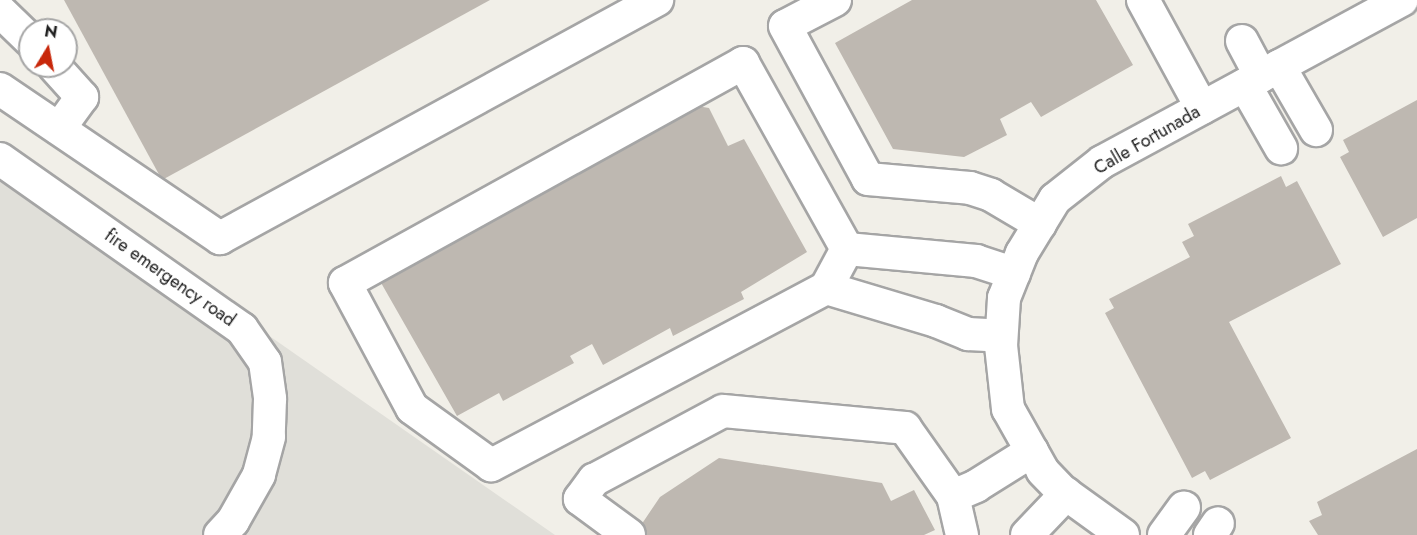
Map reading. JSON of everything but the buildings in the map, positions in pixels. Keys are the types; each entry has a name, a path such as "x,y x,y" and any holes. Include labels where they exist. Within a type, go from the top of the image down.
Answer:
{"street":[{"path":"0,89 220,238 657,0"},
{"path":"835,0 785,26 868,179 970,188 991,195 1040,224"},
{"path":"1143,0 1203,108"},
{"name":"Calle Fortunada","path":"1123,535 1066,494 1043,471 1008,408 1002,336 1004,298 1022,253 1055,199 1102,162 1402,0"},
{"path":"0,10 18,28"},
{"path":"1242,41 1262,76 1281,148"},
{"path":"743,63 847,249 825,288 491,465 412,408 345,283 743,63"},
{"path":"1262,76 1316,130"},
{"path":"59,129 82,98 64,78"},
{"name":"fire emergency road","path":"0,159 242,328 265,362 270,399 267,446 259,475 234,521 220,535"},
{"path":"847,249 976,261 1014,273"},
{"path":"825,288 936,321 968,334 1002,336"},
{"path":"629,535 580,499 594,480 723,411 905,428 953,496 962,535"},
{"path":"953,496 976,486 1032,451"},
{"path":"1027,535 1066,494"},
{"path":"1164,535 1184,507"}],"shaded area":[{"path":"0,148 53,185 555,535 0,535"}]}
